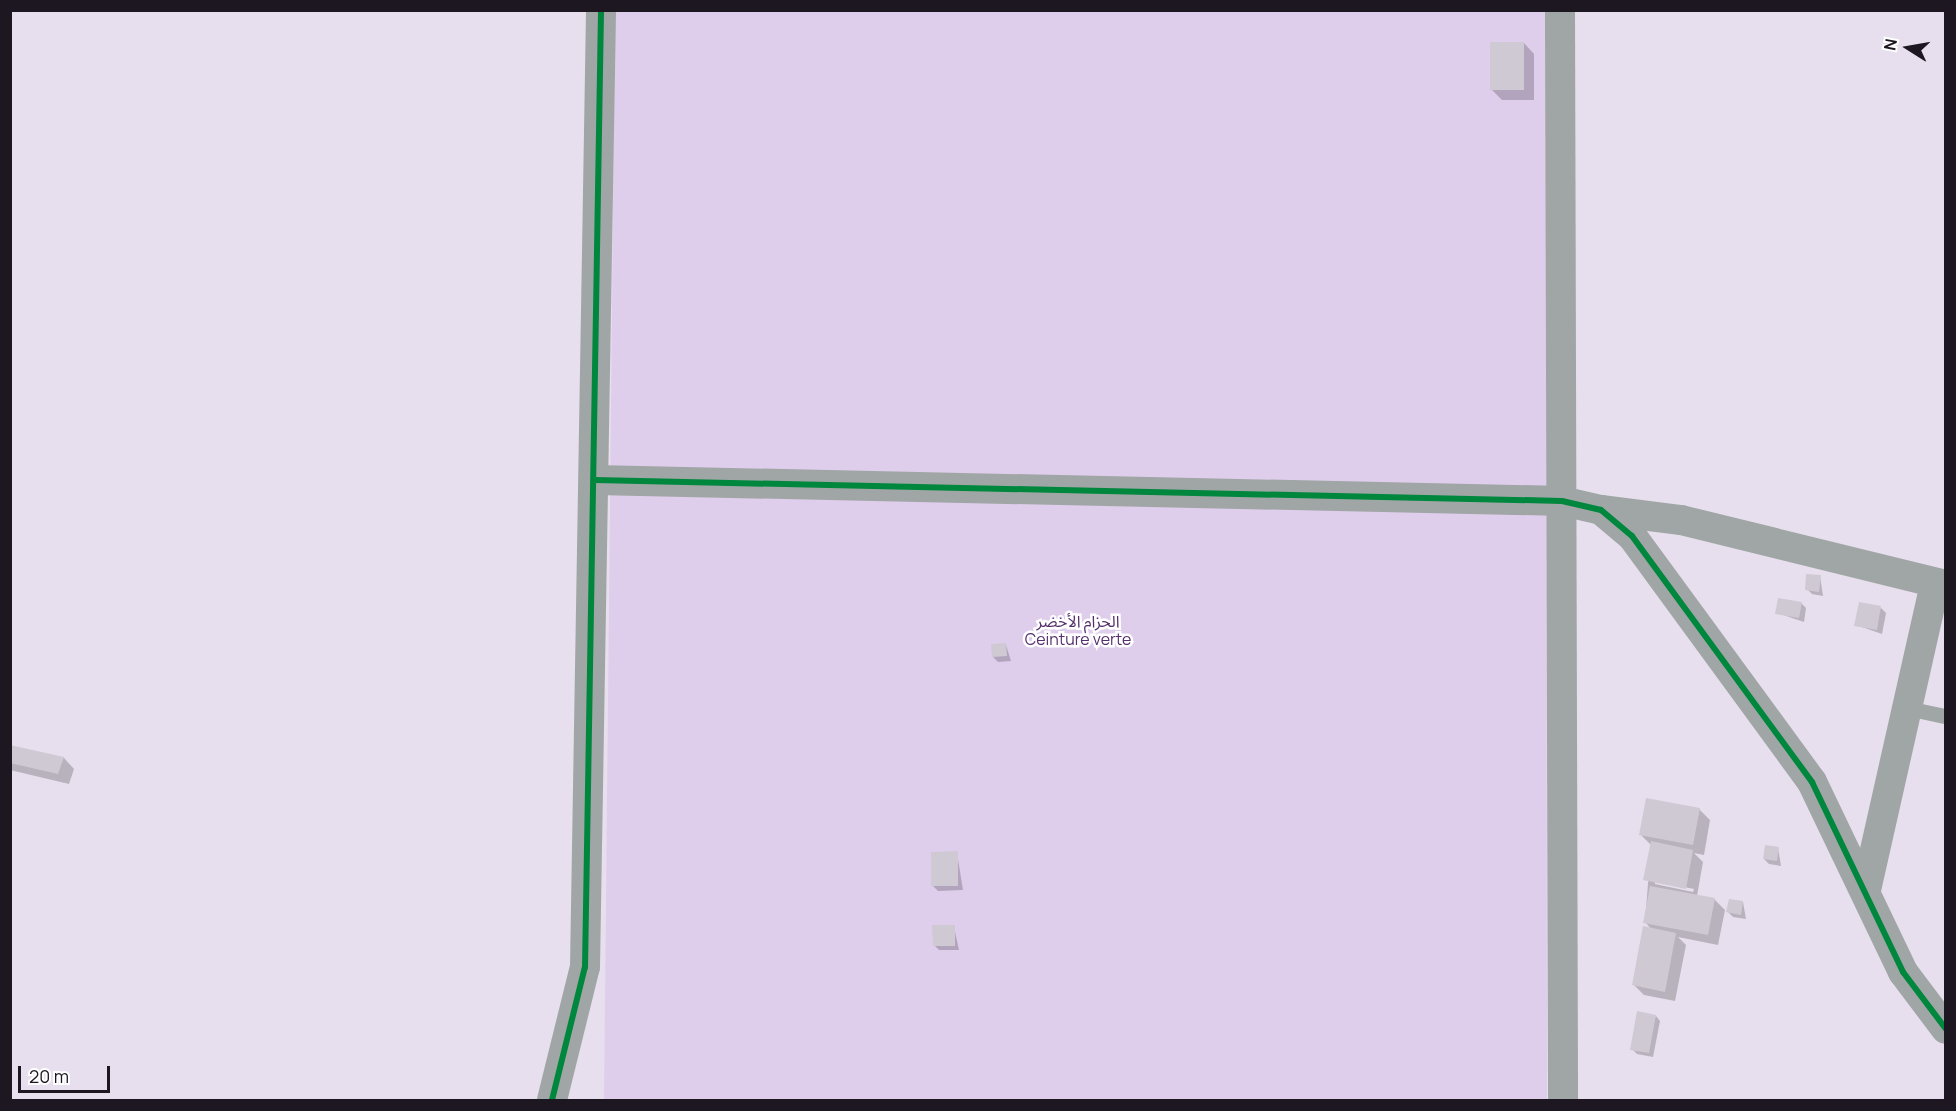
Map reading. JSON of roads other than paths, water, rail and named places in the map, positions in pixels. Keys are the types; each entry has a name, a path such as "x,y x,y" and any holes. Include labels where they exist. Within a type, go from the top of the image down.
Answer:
{"street":[{"path":"552,1101 585,967 602,10"},
{"path":"1560,10 1563,1101"},
{"path":"595,480 1562,501 1601,510 1681,520 1940,584 1907,708 1866,890"},
{"path":"1601,510 1632,536 1812,782 1866,890 1903,972 1946,1029"}],"lane":[{"path":"1907,708 1946,716"}],"park label":[{"name":"الحزام الأخضر Ceinture verte","path":"1078,630"}]}
